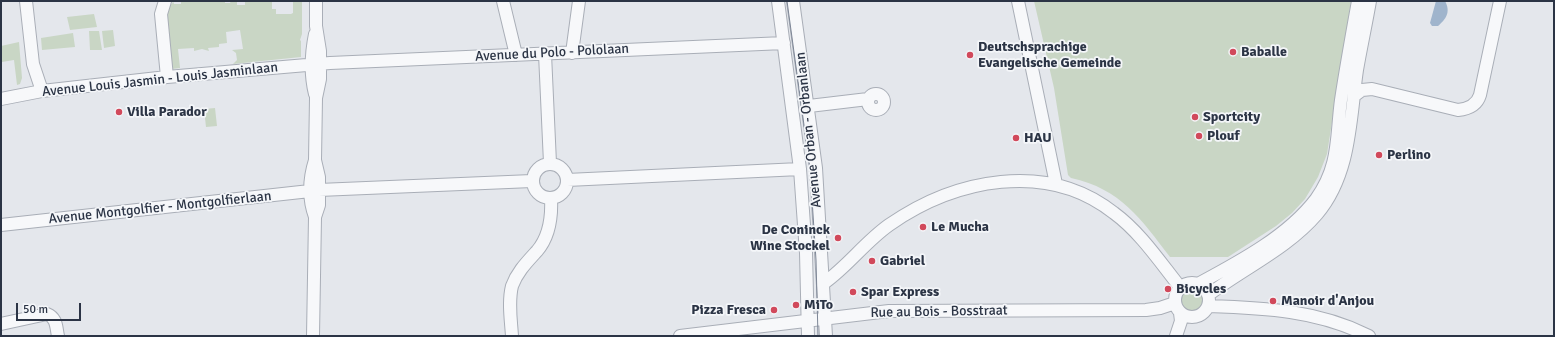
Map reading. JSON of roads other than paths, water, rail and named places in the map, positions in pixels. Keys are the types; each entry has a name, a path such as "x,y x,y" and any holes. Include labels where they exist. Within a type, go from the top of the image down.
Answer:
{"street":[{"path":"26,1 33,64 31,69 37,92"},
{"path":"165,1 161,14 167,77"},
{"path":"313,336 315,217 319,205 310,175 315,160 316,98 311,79 316,65 311,50 316,26 316,1"},
{"path":"503,1 516,55"},
{"path":"572,53 579,1"},
{"name":"Avenue Orban - Orbanlaan","path":"778,1 800,169 806,260 808,336"},
{"name":"Avenue Orban - Orbanlaan","path":"794,1 816,168 826,336"},
{"path":"1018,1 1056,184"},
{"path":"1198,284 1275,238 1296,221 1317,198 1327,179 1337,152 1340,112 1358,1"},
{"path":"1177,308 1184,316 1194,317 1203,313 1208,300 1224,284 1290,240 1318,214 1325,204 1339,176 1348,146 1354,96 1370,1"},
{"path":"1354,96 1362,90 1372,89 1458,110 1470,107 1480,95 1500,1"},
{"name":"Avenue du Polo - Pololaan","path":"316,65 784,43"},
{"path":"545,54 550,163"},
{"name":"Avenue Louis Jasmin - Louis Jasminlaan","path":"1,99 37,92 167,77 316,65"},
{"path":"809,106 868,99"},
{"path":"550,163 560,166 566,174 568,180 564,191 559,196 551,198 543,197 536,192 532,181 537,169 550,163"},
{"path":"568,180 800,169"},
{"name":"Avenue Montgolfier - Montgolfierlaan","path":"1,225 315,191 415,185 522,183 532,181"},
{"path":"824,283 864,245 889,225 906,214 944,195 974,185 1015,181 1056,184 1088,196 1120,217 1180,288"},
{"path":"512,336 510,301 512,287 518,273 547,236 551,221 551,198"},
{"path":"806,260 822,260"},
{"path":"1176,336 1181,321 1175,296 1180,288 1189,283 1198,284 1206,290 1208,300"},
{"path":"1224,284 1226,299 1231,306"},
{"path":"1208,300 1231,306 1287,310 1307,314 1356,330 1369,336"},
{"name":"Rue au Bois - Bosstraat","path":"680,336 808,319 922,309 1177,308"},
{"path":"1,324 47,314 52,316 55,321 58,336"},
{"path":"1182,336 1194,317"}],"water":[{"path":"1436,1 1445,1 1448,12 1438,26 1432,26 1430,23"}],"tram line":[{"path":"787,1 810,169 816,260 818,336"}],"place":[{"name":"Baballe","path":"1233,52"},
{"name":"Deutschsprachige Evangelische Gemeinde","path":"970,55"},
{"name":"Villa Parador","path":"119,112"},
{"name":"Sportcity","path":"1195,117"},
{"name":"Plouf","path":"1199,136"},
{"name":"HAU","path":"1016,138"},
{"name":"Perlino","path":"1379,155"},
{"name":"Le Mucha","path":"923,227"},
{"name":"De Coninck Wine Stockel","path":"838,238"},
{"name":"Gabriel","path":"872,261"},
{"name":"Bicycles","path":"1168,289"},
{"name":"Spar Express","path":"853,292"},
{"name":"Manoir d'Anjou","path":"1273,301"},
{"name":"MiTo","path":"796,305"},
{"name":"Pizza Fresca","path":"774,310"}]}
